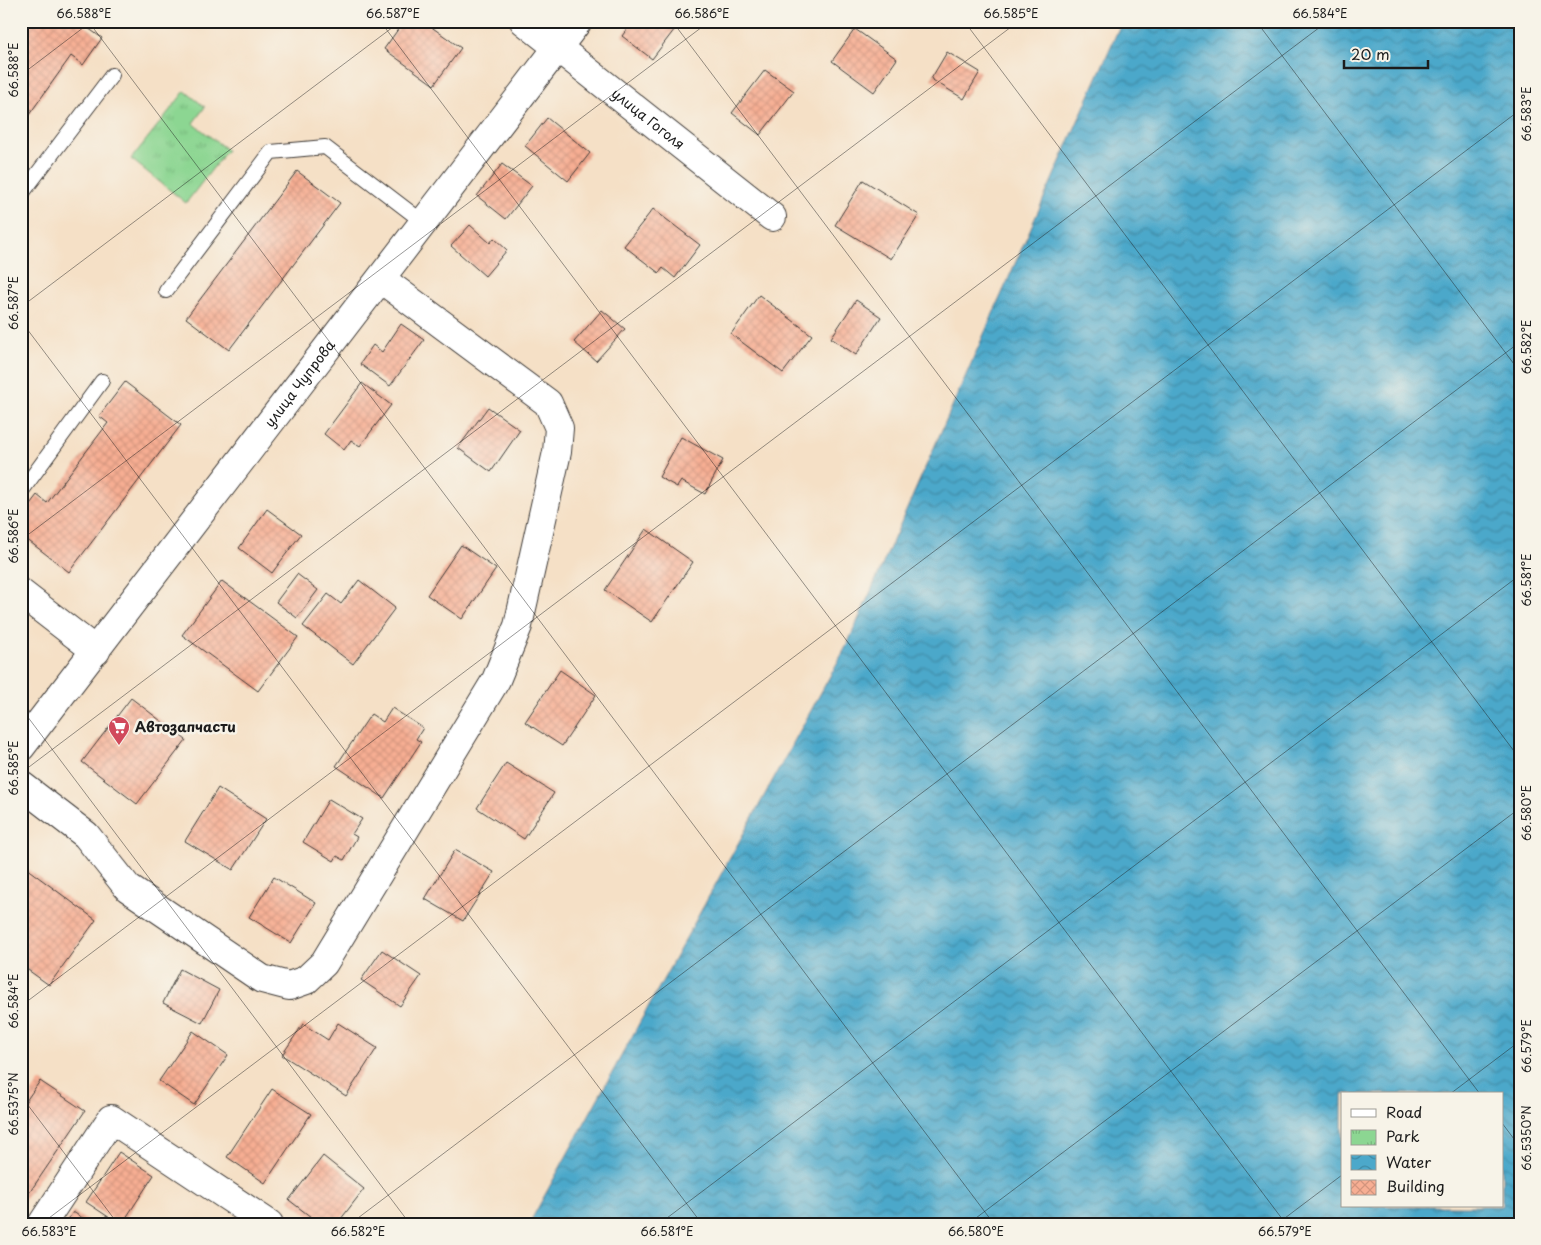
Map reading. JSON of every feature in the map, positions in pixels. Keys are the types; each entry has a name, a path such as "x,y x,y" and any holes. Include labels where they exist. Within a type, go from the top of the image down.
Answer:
{"street":[{"name":"улица Гоголя","path":"524,21 772,217"},
{"name":"улица Чупрова","path":"21,748 578,21"},
{"path":"21,785 86,835 128,888 262,979 289,986 306,980 324,963 496,680 518,626 557,452 559,428 548,403 381,279"},
{"path":"21,593 96,651"},
{"path":"42,1224 111,1119 269,1224"}],"lane":[{"path":"21,195 112,75"},
{"path":"166,291 271,152 325,147 423,222"},
{"path":"21,492 102,381"}],"green space":[{"path":"185,91 205,107 193,123 227,150 186,203 131,159"}],"water":[{"path":"1122,21 1520,21 1520,1224 529,1224 847,645"}],"building":[{"path":"26,21 78,21 102,38 83,65 71,56 21,126 21,28"},
{"path":"404,21 423,21 461,48 434,85 384,49"},
{"path":"633,21 681,21 652,59 622,36"},
{"path":"855,29 897,59 874,92 832,61"},
{"path":"947,52 980,72 964,99 931,79"},
{"path":"765,70 794,91 760,135 732,113"},
{"path":"547,118 590,153 568,181 525,146"},
{"path":"502,164 532,186 506,219 477,196"},
{"path":"297,171 340,203 229,350 186,318"},
{"path":"863,180 919,215 891,259 835,225"},
{"path":"653,209 700,245 675,278 663,268 659,273 624,246"},
{"path":"470,225 490,243 494,238 507,250 485,276 451,246"},
{"path":"759,295 812,335 783,373 731,334"},
{"path":"856,300 881,317 856,355 831,338"},
{"path":"602,310 625,329 596,361 574,342"},
{"path":"401,324 424,340 390,386 360,364 373,345 382,352"},
{"path":"125,382 181,425 69,572 21,535 21,516 37,495 47,503 108,423 99,416"},
{"path":"362,383 391,405 360,446 351,440 344,450 324,434"},
{"path":"488,407 520,430 491,472 458,448"},
{"path":"681,437 723,460 705,494 681,481 677,487 659,477"},
{"path":"267,509 301,534 272,573 239,548"},
{"path":"646,529 693,562 652,622 605,590"},
{"path":"461,545 496,569 462,619 427,595"},
{"path":"297,574 318,590 297,618 276,602"},
{"path":"359,580 395,608 353,664 303,626 328,594 341,604"},
{"path":"222,581 298,637 258,691 182,635"},
{"path":"560,670 596,695 562,746 525,722"},
{"path":"131,698 186,740 137,804 82,762"},
{"path":"392,708 423,728 416,739 421,742 384,798 336,766 371,714 383,722"},
{"path":"506,763 554,793 524,839 477,808"},
{"path":"218,788 266,819 233,870 185,841"},
{"path":"329,799 362,819 352,834 357,837 344,860 337,856 334,861 303,842"},
{"path":"455,850 494,872 463,921 425,899"},
{"path":"26,868 96,920 49,985 21,965 21,875"},
{"path":"274,877 316,903 291,943 249,917"},
{"path":"382,950 421,976 400,1006 361,980"},
{"path":"180,969 219,990 202,1023 163,1003"},
{"path":"338,1023 377,1048 346,1096 282,1055 303,1024 328,1040"},
{"path":"193,1031 228,1055 194,1105 159,1081"},
{"path":"40,1081 85,1111 21,1205 21,1108"},
{"path":"272,1089 311,1114 265,1183 227,1157"},
{"path":"119,1152 154,1175 122,1224 119,1224 86,1202"},
{"path":"323,1156 364,1189 337,1224 320,1224 289,1200"},
{"path":"73,1212 92,1224 65,1224"}],"place":[{"name":"Автозапчасти","path":"119,746"}]}
